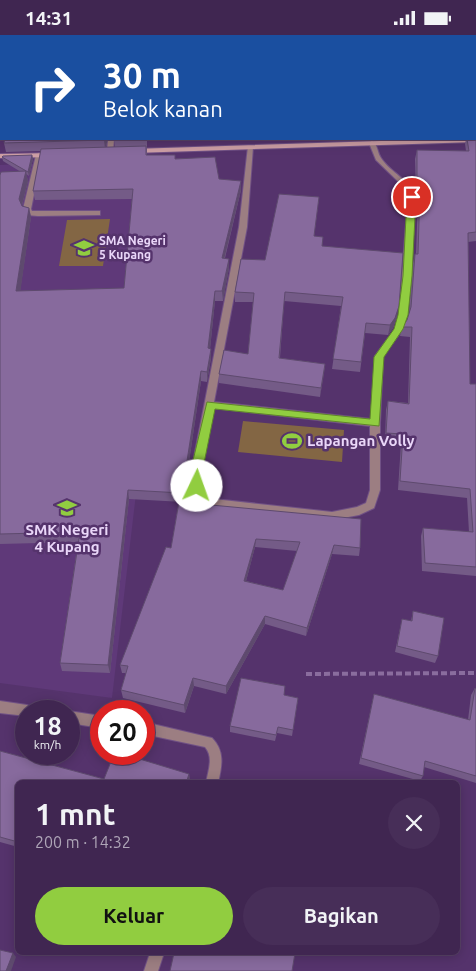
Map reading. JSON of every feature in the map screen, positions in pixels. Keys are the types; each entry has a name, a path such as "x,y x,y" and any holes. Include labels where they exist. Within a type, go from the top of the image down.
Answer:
{"main road":[{"path":"128,151 250,147 300,142 476,141"},
{"path":"101,152 119,152"},
{"path":"0,156 66,154"}],"street":[{"path":"110,152 111,140"},
{"path":"250,147 243,227 211,405 196,473 197,486 202,497 212,503 332,516 359,511 370,505 375,490 375,423 379,357 399,329 403,315 408,276 412,197 409,188 378,159 371,141"},
{"path":"39,155 27,209 30,213 97,213"},
{"path":"211,405 375,423"},
{"path":"0,707 15,709"},
{"path":"155,731 208,742 214,746 217,756 213,780"},
{"path":"151,971 156,955"}],"path":[{"path":"306,674 476,673"}],"shaded area":[{"name":"SMK Negeri 4 Kupang","path":"183,158 155,332 112,698 0,683 0,165"},
{"path":"110,219 103,266 59,266 67,220"},
{"name":"Lapangan Volly","path":"243,421 344,430 342,462 238,452"}],"building":[{"path":"5,140 104,140 4,143"},
{"path":"467,140 476,140 476,232 468,233 470,384 476,384 476,567 425,563 423,528 473,532 470,489 400,481 403,434 386,433 388,401 409,404 412,327 402,327 407,320 411,307 415,254 418,254 420,188 417,183 417,150 469,151"},
{"path":"146,146 146,155 175,155 175,159 215,157 219,179 241,181 222,258 229,259 222,291 215,291 208,348 211,349 207,372 201,371 182,493 128,490 108,665 60,663 80,532 0,534 0,175 1,172 26,171 19,199 22,206 29,208 16,291 124,288 133,189 33,191 41,149"},
{"path":"32,155 28,172 2,157 3,156"},
{"path":"279,194 319,197 314,236 323,237 322,246 403,253 399,306 395,318 390,325 366,323 361,362 333,359 343,297 285,292 279,358 325,364 321,388 219,374 224,350 248,354 254,293 235,292 241,259 265,260"},
{"path":"179,502 361,519 360,548 334,545 307,628 265,616 226,686 193,678 184,705 121,690 128,666 120,665 166,547 171,548","holes":["256,539 300,542 283,590 244,581"]},
{"path":"413,611 444,618 438,656 397,646 402,619 412,621"},
{"path":"241,678 285,686 284,695 298,698 293,730 278,727 276,735 230,726"},
{"path":"475,688 476,776 425,761 423,776 361,758 374,694 470,720"},
{"path":"0,751 15,755 15,765 52,765 104,779 110,765 155,764 189,774 187,780 15,780 15,841 0,837"},
{"path":"0,950 13,953 6,971 0,971"},
{"path":"174,955 295,955 292,971 170,971"}],"place":[{"name":"SMA Negeri 5 Kupang","path":"84,248"},
{"name":"Lapangan Volly","path":"292,441"},
{"name":"SMK Negeri 4 Kupang","path":"67,508"}],"route":[{"path":"197,486 196,473 211,405 375,423 379,357 399,329 403,315 408,276 412,197"}]}
